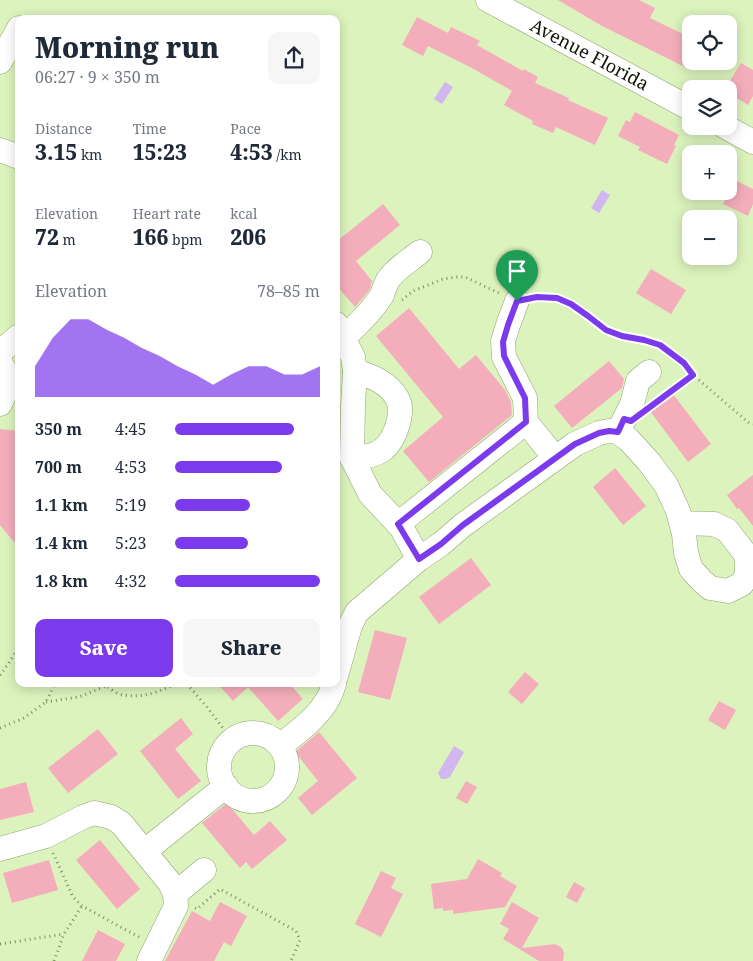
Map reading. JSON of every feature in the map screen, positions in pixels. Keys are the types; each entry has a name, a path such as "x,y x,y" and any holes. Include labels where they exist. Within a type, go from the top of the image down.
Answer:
{"street":[{"name":"Avenue Florida","path":"488,0 682,104"},
{"path":"0,62 15,35"},
{"path":"737,133 753,142"},
{"path":"0,150 15,156"},
{"path":"340,333 363,318 381,295 388,280 396,271 420,252"},
{"path":"517,301 503,342 504,356 525,398 526,422 555,458"},
{"path":"340,336 354,357 352,458 370,494 398,524 419,559"},
{"path":"0,404 10,382 6,365 15,345"},
{"path":"352,458 366,457 384,450 394,437 401,413 397,398 388,387 373,376 355,372"},
{"path":"618,432 632,404 638,381 649,372"},
{"path":"398,524 526,422"},
{"path":"340,662 350,626 357,612 419,559 441,544 463,525 575,444 599,433 618,432 634,445 666,485 678,511 681,523"},
{"path":"280,746 309,722 322,708 327,702 333,687"},
{"path":"248,733 266,735 280,746 286,758 286,772 282,785 272,795 260,801 246,801 233,795 226,786 218,769 221,753 232,740 248,733"},
{"path":"145,851 226,786"},
{"path":"0,849 46,836 94,813 112,817 121,823 170,882 175,900"},
{"path":"152,954 175,900 204,870"}],"path":[{"path":"399,303 413,291 443,279 456,277 465,277 517,301 537,297 557,298 571,304 606,330 660,345 684,363 693,375 749,423 753,424"},
{"path":"650,408 693,375"},
{"path":"0,675 15,654"},
{"path":"0,728 24,718 46,702 54,687"},
{"path":"46,702 79,697 101,687"},
{"path":"108,687 122,696 144,695 162,691 169,687"},
{"path":"189,687 232,740"},
{"path":"46,836 73,897 82,906 152,954"},
{"path":"175,900 197,909 220,889 296,931 300,940 291,961"},
{"path":"54,961 64,934 82,906"},
{"path":"0,944 64,934"}],"shaded area":[{"path":"445,82 453,87 442,104 434,99"},
{"path":"602,190 610,195 599,213 591,208"},
{"path":"454,746 464,752 450,777 441,779 438,773"}],"building":[{"path":"558,0 639,0 655,8 650,18 682,34 682,66 602,26"},
{"path":"417,17 448,33 451,27 480,41 477,45 523,71 524,69 538,77 535,83 608,118 595,145 556,127 553,133 532,124 533,121 504,105 512,91 472,68 428,46 423,56 402,45"},
{"path":"741,63 753,70 753,96 748,105 737,98 737,80 731,80"},
{"path":"635,112 679,135 667,164 638,150 640,147 618,136 626,120 630,122"},
{"path":"737,181 753,189 753,204 748,216 723,204 725,200 737,200"},
{"path":"383,204 400,225 356,261 372,281 370,289 355,307 340,290 340,239"},
{"path":"651,269 686,290 671,314 636,293"},
{"path":"409,308 459,369 476,355 505,390 511,402 512,415 429,482 403,451 443,417 376,336"},
{"path":"609,361 624,379 622,388 572,428 554,406"},
{"path":"673,394 711,444 688,462 650,411"},
{"path":"0,429 15,431 15,543 0,525"},
{"path":"615,468 646,506 623,525 593,487"},
{"path":"753,475 753,526 727,495"},
{"path":"471,558 491,585 439,624 419,597"},
{"path":"375,630 407,638 390,700 358,692"},
{"path":"525,672 539,684 522,704 508,692"},
{"path":"221,687 248,687 233,701"},
{"path":"248,687 293,687 303,699 278,721"},
{"path":"719,701 736,710 725,730 708,720"},
{"path":"181,718 193,734 175,749 201,781 178,799 140,751"},
{"path":"98,729 118,754 68,793 48,768"},
{"path":"319,732 357,778 312,815 298,798 318,781 295,752"},
{"path":"466,781 477,787 467,804 456,798"},
{"path":"26,782 34,812 0,820 0,789"},
{"path":"227,803 254,835 270,821 287,840 252,869 246,862 240,868 202,823"},
{"path":"100,840 140,889 117,909 76,860"},
{"path":"478,859 502,873 500,876 517,886 505,907 453,914 453,910 443,911 443,908 434,909 431,884 467,879"},
{"path":"49,860 58,890 12,903 3,873"},
{"path":"381,871 396,878 391,888 403,894 381,937 355,924"},
{"path":"574,882 585,888 577,903 566,897"},
{"path":"220,902 247,916 231,946 224,942 214,961 165,961 192,911 210,921"},
{"path":"512,902 539,918 522,948 555,944 562,948 564,953 563,961 539,961 503,939 509,929 500,924"},
{"path":"98,930 125,944 116,961 82,961"}],"route":[{"path":"537,297 557,298 571,304 606,330 660,345 684,363 693,375 631,421 624,419 618,432 599,433 575,444 419,559 398,524 526,422 525,398 504,356 503,342 517,301 537,297"}]}
